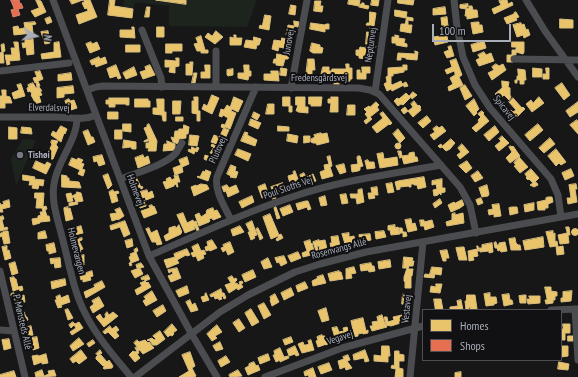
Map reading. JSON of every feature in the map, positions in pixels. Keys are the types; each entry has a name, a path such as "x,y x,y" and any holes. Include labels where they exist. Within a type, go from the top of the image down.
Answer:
{"street":[{"name":"Holmevej","path":"53,0 149,256 217,377"},
{"name":"Junovej","path":"291,88 307,0"},
{"name":"Neptunvej","path":"375,92 388,0"},
{"name":"Spicavej","path":"454,0 461,47 468,71 490,108 551,179 558,195 561,217"},
{"path":"526,0 541,25 578,77"},
{"path":"142,30 162,87"},
{"path":"216,51 216,87"},
{"path":"514,59 578,60"},
{"path":"0,71 69,63"},
{"name":"Fredensgårdsvej","path":"87,90 103,86 256,87 359,88 375,92"},
{"name":"Plutovej","path":"231,220 217,189 217,177 256,87"},
{"path":"375,92 380,94 460,187 470,204 476,233"},
{"name":"Elverdalsvej","path":"0,117 88,118 96,115"},
{"name":"Holmevangen","path":"77,118 74,133 57,170 54,181 53,190 55,209 76,292 85,313 91,325 131,377"},
{"path":"120,179 169,159 182,143"},
{"name":"Poul Sloths Vej","path":"149,256 278,201 320,188 346,182 441,165"},
{"name":"Rosenvangs Allé","path":"135,377 220,312 248,295 295,272 366,252 578,214"},
{"name":"Vestavej","path":"410,377 423,242"},
{"name":"P. Mønsteds Allé","path":"0,271 25,377"},
{"path":"562,310 577,309 578,360"},
{"name":"Vegavej","path":"265,377 342,348 422,326"},
{"path":"0,330 14,331"}],"shaded area":[{"path":"124,0 156,0 185,4 186,0 257,0 247,27 169,26 169,6 135,2 133,9 123,7"},
{"path":"23,139 36,140 16,186 11,159"}],"building: Homes":[{"path":"36,0 41,1 46,12 35,17 31,11 39,8"},
{"path":"70,0 83,0 72,4"},
{"path":"84,0 90,0 97,17 79,24 76,15 88,11 82,3"},
{"path":"110,0 115,0 114,6 133,9 132,18 108,15"},
{"path":"156,0 186,0 186,4"},
{"path":"349,0 360,0 359,6 348,4"},
{"path":"372,0 379,0 378,6 371,5"},
{"path":"398,0 414,0 413,5 398,3"},
{"path":"507,0 508,4 512,2 513,5 494,14 492,9 501,5 499,1"},
{"path":"315,1 321,1 320,6 323,6 322,12 314,11"},
{"path":"362,3 369,6 368,9 359,7"},
{"path":"468,4 468,7 466,7 467,9 469,6 472,6 473,10 477,10 478,17 467,19 467,16 465,16 466,9 460,8 460,5"},
{"path":"291,5 296,6 295,15 289,14"},
{"path":"147,7 150,7 149,17 145,17"},
{"path":"445,7 446,14 433,15 433,9"},
{"path":"395,10 407,12 406,18 395,16"},
{"path":"370,12 376,13 374,26 366,25 369,23"},
{"path":"516,12 519,17 516,18 517,20 507,24 504,18"},
{"path":"265,15 271,16 269,30 259,28 260,25 262,26"},
{"path":"50,17 52,22 47,24 45,19"},
{"path":"407,17 413,18 413,21 408,20 408,25 412,25 411,33 400,31 401,24 405,24"},
{"path":"447,17 448,26 442,27 441,18"},
{"path":"560,19 573,20 573,28 560,28"},
{"path":"294,21 299,22 298,27 294,26"},
{"path":"35,22 36,24 32,25 33,33 14,35 13,27 18,26 19,29 25,28 24,23"},
{"path":"479,22 479,25 482,25 483,32 473,34 471,23"},
{"path":"311,23 325,25 329,24 329,29 325,29 325,32 310,29"},
{"path":"521,23 522,25 524,24 526,30 528,29 530,35 524,38 523,35 517,37 513,25"},
{"path":"288,25 294,26 292,36 286,35"},
{"path":"132,27 134,27 135,38 120,37 120,30 132,30"},
{"path":"157,27 164,27 164,37 157,37"},
{"path":"451,29 452,34 447,35 448,42 435,45 433,37 446,35 445,31"},
{"path":"48,31 50,43 45,44 41,32"},
{"path":"216,31 223,37 215,44 205,37 208,33 212,36"},
{"path":"367,32 373,33 373,38 370,44 366,44"},
{"path":"234,35 236,35 236,38 242,38 241,45 230,45 230,37 234,38"},
{"path":"395,35 399,36 398,38 405,39 404,43 407,44 407,47 392,43 392,37 395,37"},
{"path":"201,36 205,50 208,50 208,53 201,53 201,51 197,51 194,44 198,43 196,38"},
{"path":"254,37 261,39 256,49 244,47 246,40 253,41"},
{"path":"282,38 290,40 288,49 279,47 278,51 272,49 274,40 281,41"},
{"path":"33,39 34,54 27,55 26,47 23,48 22,43 25,43 25,40"},
{"path":"484,41 486,48 473,52 471,45"},
{"path":"14,42 18,42 20,60 9,61 10,64 7,65 5,55 12,55 11,48 15,48"},
{"path":"59,42 61,57 42,59 41,54 54,52 54,43"},
{"path":"91,42 92,44 97,42 100,49 90,53 86,44"},
{"path":"512,42 524,42 524,52 523,54 516,52 516,55 513,55 513,62 507,62 507,55 512,55 512,50 516,50 516,47 512,47"},
{"path":"312,43 320,45 320,47 323,48 322,53 313,53 310,51"},
{"path":"4,44 4,63 0,63 0,53 2,52 1,45"},
{"path":"166,44 182,44 182,51 172,51 172,53 166,53"},
{"path":"126,45 140,45 140,52 126,52"},
{"path":"370,45 376,46 373,48 372,54 368,54 372,56 371,59 365,57 365,59 359,58 359,56 356,55 356,50 359,50 360,47 366,48 366,46 370,47"},
{"path":"451,46 454,56 447,58 444,52 449,50 448,47"},
{"path":"415,51 418,52 417,60 401,57 401,60 397,60 398,53 415,54"},
{"path":"484,52 486,55 491,53 494,61 479,66 476,60 480,58 478,55"},
{"path":"277,54 289,56 288,59 285,59 283,66 273,63"},
{"path":"99,57 100,59 105,57 107,63 96,67 95,64 92,65 90,61"},
{"path":"176,58 179,58 179,66 175,67 175,73 169,72 170,67 165,67 165,60 176,61"},
{"path":"308,59 314,59 315,70 312,70 312,77 306,77"},
{"path":"456,59 462,75 459,77 463,85 449,91 448,87 453,84 450,78 455,75 455,73 454,71 447,74 445,70 452,67 450,61"},
{"path":"190,62 193,62 192,75 186,75 186,64 190,64"},
{"path":"346,64 349,64 349,68 352,68 352,79 345,82 339,81 339,85 334,85 334,73 331,73 332,69 346,69"},
{"path":"496,64 499,66 503,64 506,70 492,80 488,73 494,70 492,67"},
{"path":"116,65 121,78 118,79 117,76 110,78 107,69"},
{"path":"150,65 155,75 143,79 140,72 146,70 145,67"},
{"path":"205,65 210,65 210,78 201,78 201,72 205,72"},
{"path":"244,65 249,65 249,71 251,71 251,76 249,76 248,80 238,78 238,73 244,73"},
{"path":"403,65 407,65 407,70 393,74 393,76 391,76 391,84 392,85 401,81 402,84 406,82 408,86 404,87 404,85 392,91 391,89 387,91 384,84 387,82 386,77 388,76 388,68 403,67"},
{"path":"134,67 137,75 126,79 123,73"},
{"path":"323,67 329,67 329,71 331,71 331,80 324,80 324,76 321,76"},
{"path":"362,67 370,67 370,73 366,73 366,79 357,79 357,70 360,70 360,73 362,73"},
{"path":"281,68 287,69 286,76 280,75"},
{"path":"533,68 542,69 542,77 533,77"},
{"path":"546,68 549,68 549,79 543,79 543,74 546,74"},
{"path":"233,69 233,75 228,76 227,70"},
{"path":"518,69 525,70 526,80 524,80 524,84 520,84 520,80 517,80"},
{"path":"40,71 43,79 38,81 40,86 37,87 33,78 37,77 35,72"},
{"path":"271,71 278,71 279,81 264,80 264,74 271,74"},
{"path":"71,73 72,80 58,81 58,75"},
{"path":"194,73 197,73 195,83 192,83"},
{"path":"502,81 509,82 508,87 510,88 511,97 509,100 504,95 500,99 495,94 502,88"},
{"path":"33,83 36,88 39,87 42,91 40,91 42,95 39,96 41,102 36,104 31,95 32,94 30,91 28,92 27,88 29,87 28,85"},
{"path":"562,83 570,95 564,100 555,88"},
{"path":"21,84 25,96 14,99 12,93 19,90 17,85"},
{"path":"465,85 472,96 465,100 460,88"},
{"path":"73,86 74,93 64,94 64,97 57,98 57,88"},
{"path":"2,90 6,90 6,96 10,97 12,103 5,103 5,108 0,108 0,96 2,96"},
{"path":"413,92 417,95 412,99 411,97 403,105 401,104 398,106 394,101 406,93 409,96"},
{"path":"212,95 219,98 212,114 202,109 204,104 207,106"},
{"path":"194,97 198,97 200,121 197,121 197,114 192,113 192,101 194,101"},
{"path":"234,97 243,101 238,112 232,109 231,111 236,113 230,129 221,127 222,124 225,125 228,118 223,115 222,117 219,116 221,109 224,110 227,105 230,107"},
{"path":"283,97 290,97 292,112 289,112 289,106 283,106"},
{"path":"296,97 305,97 305,107 308,107 308,113 296,111 298,105 296,105"},
{"path":"309,97 322,97 321,106 311,106 311,104 309,104"},
{"path":"331,97 338,97 338,112 330,112 331,103 328,103 328,99 331,99"},
{"path":"539,97 544,103 532,112 526,104 531,100 533,103"},
{"path":"109,98 129,98 129,105 115,104 115,107 109,107 109,104 106,104 106,100 109,100"},
{"path":"513,98 522,108 523,107 525,109 515,119 509,112 511,110 513,112 516,110 509,102"},
{"path":"69,99 70,101 74,100 77,108 71,110 70,105 67,106 65,101"},
{"path":"135,99 148,99 148,101 150,101 150,107 135,107"},
{"path":"157,99 164,99 166,121 163,121 162,115 153,114 153,108 157,108"},
{"path":"474,99 479,109 474,116 466,106"},
{"path":"173,101 181,101 180,114 173,114"},
{"path":"414,101 421,107 421,110 413,117 408,111 413,107 411,104"},
{"path":"376,102 379,105 377,107 379,110 370,117 372,119 366,124 364,121 368,118 365,114 367,112 364,109 369,106 370,107"},
{"path":"578,102 578,112 570,117 566,111"},
{"path":"268,104 274,104 274,114 266,114"},
{"path":"348,105 355,105 355,115 347,115"},
{"path":"405,107 408,111 404,114 401,110"},
{"path":"482,111 489,121 476,132 472,128 479,122 478,120 481,117 478,114"},
{"path":"108,112 118,112 118,119 108,119"},
{"path":"254,112 260,115 257,120 252,117"},
{"path":"383,112 392,123 377,133 372,127 383,118 380,114"},
{"path":"427,116 431,121 423,128 418,123"},
{"path":"176,117 183,117 183,121 176,121"},
{"path":"251,119 261,123 258,129 249,125"},
{"path":"577,120 578,122 578,134 570,125"},
{"path":"123,124 131,124 131,132 123,131"},
{"path":"149,124 157,141 156,151 148,151 149,148 146,148 146,143 149,143 149,139 148,141 144,142 148,138 144,128"},
{"path":"538,124 543,130 530,141 525,135"},
{"path":"184,125 189,127 186,138 179,139 178,144 173,142 171,137 174,138 175,131 183,129"},
{"path":"61,126 67,129 61,142 51,135 53,131 56,133"},
{"path":"278,126 289,127 289,131 278,131"},
{"path":"437,126 439,128 442,126 446,131 434,140 430,135 435,132 433,129"},
{"path":"495,126 499,132 489,141 484,135"},
{"path":"9,127 17,128 17,139 9,139"},
{"path":"22,127 31,128 32,134 21,133"},
{"path":"224,128 229,130 221,148 217,146 216,150 220,152 216,161 212,163 204,159 205,155 211,157 212,154 210,153 214,147 211,146 212,144 216,146 217,144 211,142 214,135 219,137"},
{"path":"398,129 405,138 400,143 393,134"},
{"path":"88,130 95,142 88,145 83,132"},
{"path":"115,130 122,130 122,139 115,139"},
{"path":"245,132 248,133 247,135 257,140 255,146 241,141"},
{"path":"327,133 329,142 317,145 316,143 311,142 311,139 315,137 314,135"},
{"path":"288,134 298,136 297,143 287,141"},
{"path":"190,135 199,136 197,146 189,145"},
{"path":"304,136 310,136 310,142 304,143"},
{"path":"502,136 509,143 499,151 495,146 501,141 499,139"},
{"path":"550,138 555,144 544,153 539,148"},
{"path":"451,139 455,143 450,149 446,151 442,147 440,148 438,146 441,144 442,146"},
{"path":"52,140 58,141 56,145 58,147 53,159 51,159 47,156"},
{"path":"124,140 136,142 136,149 132,149 131,147 123,148"},
{"path":"167,141 175,144 175,150 163,151 164,144 167,144"},
{"path":"398,143 401,146 398,149 395,146"},
{"path":"462,144 469,152 460,159 457,155 461,152 458,148"},
{"path":"513,146 520,156 510,163 506,158 512,152 509,147"},
{"path":"192,147 196,149 197,147 199,148 194,154 188,151 189,149 191,150"},
{"path":"238,149 251,154 248,161 235,155"},
{"path":"556,149 566,162 561,165 559,163 556,166 548,156"},
{"path":"398,151 401,151 402,156 409,155 409,153 414,152 418,161 404,164"},
{"path":"383,153 384,159 397,157 398,165 380,168 377,154"},
{"path":"102,155 105,164 99,166 97,161 94,162 93,157"},
{"path":"143,155 144,158 148,156 150,163 138,168 135,158"},
{"path":"330,156 332,166 330,167 333,176 322,179 320,172 325,170 324,165 329,164 327,157"},
{"path":"358,156 360,156 363,166 360,167 360,170 352,172 351,165 358,164"},
{"path":"187,157 189,164 182,167 183,172 175,175 173,168 181,165 179,160"},
{"path":"519,157 528,167 520,173 514,166 516,165 514,163"},
{"path":"72,158 83,160 81,163 84,164 82,169 85,170 83,176 78,174 80,170 69,165"},
{"path":"368,160 369,162 374,162 375,168 367,169 365,161"},
{"path":"36,161 45,165 47,162 51,164 46,174 33,168"},
{"path":"467,161 472,168 466,173 459,166"},
{"path":"344,164 346,172 340,174 336,166"},
{"path":"231,165 236,167 235,171 238,172 236,178 230,177 231,176 227,174"},
{"path":"531,169 539,178 535,182 538,185 534,187 530,185 533,183 526,178 527,177 525,174"},
{"path":"571,169 574,176 565,180 562,173"},
{"path":"206,170 211,172 208,181 197,177 200,177 203,171 205,172"},
{"path":"295,171 298,179 296,180 298,185 291,187 288,176 294,174 293,172"},
{"path":"478,171 483,178 475,182 471,176"},
{"path":"304,173 306,177 313,174 316,181 303,185 300,175"},
{"path":"108,174 112,185 108,189 103,176"},
{"path":"23,175 35,177 34,179 44,180 43,186 39,185 38,189 32,188 33,185 29,185 30,181 23,180"},
{"path":"62,175 67,176 69,181 79,182 81,188 62,187"},
{"path":"178,175 180,182 177,182 178,187 176,184 166,189 163,182 167,181 166,179 170,177 172,180 175,178 174,176"},
{"path":"136,177 143,188 141,189 140,187 133,190 131,184 134,182 133,178"},
{"path":"424,177 426,187 418,189 417,185 411,184 411,187 400,187 400,189 397,190 395,182"},
{"path":"442,179 442,188 445,188 445,192 441,193 441,195 439,193 438,195 434,196 433,190 437,189 436,184 432,185 432,181"},
{"path":"283,183 286,190 274,194 276,198 272,199 270,194 273,193 271,187"},
{"path":"392,183 394,192 388,193 386,184"},
{"path":"201,184 207,185 209,189 194,196 191,187"},
{"path":"265,184 269,196 262,198 258,187"},
{"path":"576,184 577,189 575,189 577,202 568,204 567,198 571,198 569,185"},
{"path":"227,185 229,188 236,185 239,192 228,197 226,191 224,192 222,187"},
{"path":"487,185 489,194 488,196 482,197 479,188"},
{"path":"377,187 378,195 374,195 375,198 369,199 368,193 372,193 371,188"},
{"path":"362,189 364,202 357,204 356,198 351,198 350,194 358,194 358,190"},
{"path":"113,190 114,192 118,191 119,193 116,194 118,201 112,203 109,192"},
{"path":"147,190 148,193 152,191 154,197 146,200 145,197 142,198 140,192"},
{"path":"77,192 81,193 83,201 69,206 69,203 76,202 74,197 72,198 73,201 68,202 66,194 71,193 72,196"},
{"path":"35,193 44,193 43,207 46,206 47,209 45,210 50,221 40,222 33,225 32,219 38,218 38,216 41,215 40,212 43,212 42,208 36,208 37,198 35,198"},
{"path":"346,194 348,203 342,204 340,195"},
{"path":"252,196 254,202 242,208 239,202"},
{"path":"325,196 327,205 321,206 319,198"},
{"path":"548,197 552,197 553,202 548,204 548,208 545,208 545,210 538,210 537,202 546,200"},
{"path":"481,198 483,203 478,205 476,200"},
{"path":"440,199 442,203 435,208 433,204"},
{"path":"9,200 10,207 2,209 3,212 0,212 0,203 1,205 4,204 3,202"},
{"path":"462,200 464,205 451,212 448,205"},
{"path":"145,201 146,206 140,208 139,203"},
{"path":"308,201 311,209 308,210 307,207 298,210 296,204"},
{"path":"534,203 534,210 525,212 524,205"},
{"path":"499,204 501,216 494,217 494,214 489,215 488,210 493,209 492,205"},
{"path":"152,205 157,213 144,218 141,211 150,208 149,206"},
{"path":"290,205 293,212 283,216 280,209"},
{"path":"68,207 68,209 70,208 73,219 66,221 64,208"},
{"path":"276,207 280,218 277,219 274,208"},
{"path":"517,207 518,213 510,215 509,208"},
{"path":"120,208 124,216 118,220 112,221 110,214 117,213 115,210"},
{"path":"213,208 214,211 217,210 221,217 213,220 212,218 209,219 209,222 199,226 195,215 199,213 201,217 207,213 207,210"},
{"path":"183,213 187,223 193,220 194,222 196,221 199,230 197,231 195,226 195,229 185,233 177,215"},
{"path":"455,213 455,215 463,213 464,223 447,226 446,222 452,220 452,214"},
{"path":"270,214 279,235 281,234 283,238 277,241 276,239 279,237 278,236 271,239 263,217"},
{"path":"3,216 4,219 2,220 4,228 7,227 8,229 0,231 0,217"},
{"path":"411,219 412,224 415,223 417,230 408,232 405,220"},
{"path":"420,220 424,220 424,222 432,220 434,227 425,230 424,226 421,226"},
{"path":"125,221 130,234 124,237 120,227 111,230 110,226"},
{"path":"252,221 257,235 251,240 248,232 250,232 246,224"},
{"path":"179,225 182,232 181,234 166,241 164,236 169,233 169,228 175,226 176,228"},
{"path":"395,225 395,228 398,227 400,234 391,235 390,230 388,230 388,226"},
{"path":"81,226 83,233 70,236 69,230"},
{"path":"240,226 244,232 233,236 231,230"},
{"path":"566,227 569,227 569,243 560,244 558,235 567,233"},
{"path":"149,228 151,233 157,230 162,244 157,245 156,242 152,242 146,229"},
{"path":"258,228 263,238 260,240 256,229"},
{"path":"399,228 402,228 403,232 406,232 407,236 403,237 403,233 400,233"},
{"path":"575,228 578,229 578,235 575,236 572,235 571,232 572,229"},
{"path":"8,231 10,243 4,244 0,234"},
{"path":"45,231 47,238 38,239 38,233"},
{"path":"384,231 386,237 376,239 375,232"},
{"path":"553,231 553,234 555,233 555,242 557,241 558,247 563,246 564,254 557,255 556,246 550,247 546,232"},
{"path":"349,233 349,237 354,236 355,242 345,244 342,234"},
{"path":"370,234 371,240 360,242 359,235"},
{"path":"338,236 340,246 331,248 331,237"},
{"path":"543,237 544,247 525,250 523,241"},
{"path":"82,238 82,240 79,241 83,249 80,250 81,252 77,253 75,252 73,240"},
{"path":"515,238 516,243 520,245 521,250 511,250 509,239"},
{"path":"132,239 133,246 127,248 125,241"},
{"path":"212,240 217,248 206,251 205,247 208,246 207,242"},
{"path":"310,240 314,251 310,253 311,255 303,257 302,253 307,251 304,242"},
{"path":"325,240 327,249 320,251 319,246 317,246 318,250 316,251 313,242"},
{"path":"230,242 234,252 228,255 226,250 223,252 221,248 224,247 223,245"},
{"path":"496,242 497,245 499,245 499,243 505,242 507,251 498,251 497,248 495,248 494,243"},
{"path":"54,243 56,252 49,254 46,245"},
{"path":"492,243 493,252 480,252 479,248 482,248 482,245"},
{"path":"198,244 201,251 204,250 206,254 203,255 204,258 198,261 196,256 193,257 191,253 194,252 192,247"},
{"path":"7,246 7,251 9,250 11,258 5,260 2,247"},
{"path":"477,246 479,251 477,251 478,256 473,257 474,260 469,261 468,251 477,249"},
{"path":"464,247 467,260 459,260 456,248"},
{"path":"137,248 138,251 136,252 139,260 131,263 132,265 130,266 130,254 135,252 134,250"},
{"path":"187,249 190,255 186,255 177,260 179,263 167,268 164,260 175,257 174,254"},
{"path":"447,250 449,258 446,258 446,261 443,261 440,251"},
{"path":"298,252 301,258 291,262 288,256"},
{"path":"84,255 84,265 82,266 84,271 79,272 76,257"},
{"path":"284,256 287,263 281,266 279,262 277,263 275,258"},
{"path":"404,257 413,258 412,261 414,261 413,266 409,266 408,269 413,269 411,276 411,288 405,288 404,277 407,268 403,268"},
{"path":"60,258 61,267 55,268 54,263 51,264 50,259"},
{"path":"268,258 272,267 264,269 261,262"},
{"path":"390,260 391,267 379,269 378,262"},
{"path":"15,262 18,273 12,275 9,264"},
{"path":"141,263 144,267 140,268 143,274 135,278 131,271 139,268 137,268 136,265"},
{"path":"371,263 372,266 374,266 375,271 361,271 360,265"},
{"path":"354,267 356,273 351,274 352,278 346,279 346,269"},
{"path":"432,267 442,268 441,275 435,274 434,278 424,277 425,274 434,275 430,274"},
{"path":"177,268 181,278 171,282 168,276 173,274 172,271 169,273 168,270"},
{"path":"253,270 256,277 245,282 242,275"},
{"path":"92,271 93,276 90,277 91,280 83,282 83,279 81,280 80,276 86,275 86,273"},
{"path":"339,271 341,272 343,279 330,281 328,274"},
{"path":"148,275 150,279 145,281 141,278"},
{"path":"323,275 326,283 313,286 312,281"},
{"path":"232,276 237,280 235,284 237,283 238,285 240,284 239,282 242,281 243,283 241,284 243,287 238,290 237,288 229,293 225,285 231,283 228,278"},
{"path":"14,277 18,287 22,286 23,290 20,291 19,289 13,291 10,278"},
{"path":"65,279 66,285 52,289 51,282"},
{"path":"102,281 105,287 86,298 84,292 95,287 94,285"},
{"path":"145,281 147,283 148,282 151,287 137,295 135,290 142,286 140,283"},
{"path":"305,282 308,288 298,292 296,286"},
{"path":"436,284 442,284 440,293 430,292 431,286 436,287"},
{"path":"187,286 189,293 179,297 176,291"},
{"path":"545,287 551,287 551,291 557,292 557,296 555,296 553,303 546,304 545,300 547,300"},
{"path":"291,288 294,295 284,300 281,293"},
{"path":"221,289 226,298 224,299 223,296 221,297 222,299 219,300 218,298 215,299 214,296 211,297 210,295"},
{"path":"152,291 157,300 146,306 143,301 146,299 144,297"},
{"path":"572,291 571,301 561,302 563,292"},
{"path":"14,293 15,295 24,295 25,302 22,302 23,305 17,307 14,296 11,296 11,294"},
{"path":"206,293 209,300 203,302 201,297 205,296"},
{"path":"490,293 490,297 496,297 497,303 486,306 484,294"},
{"path":"275,294 279,302 272,306 270,297"},
{"path":"403,294 410,295 409,305 402,304"},
{"path":"509,294 510,300 512,300 513,304 504,306 502,295"},
{"path":"60,295 61,298 68,295 70,302 61,305 62,307 58,308 55,300 57,300 56,297"},
{"path":"467,295 475,295 477,309 471,309 469,307 469,309 466,309"},
{"path":"526,295 526,303 520,303 519,296"},
{"path":"529,296 540,296 540,303 528,304 527,299 530,299"},
{"path":"99,297 104,306 93,313 90,307 94,304 92,301"},
{"path":"434,299 441,299 443,309 435,309"},
{"path":"190,300 192,305 195,303 198,310 191,312 186,302"},
{"path":"461,300 463,309 450,309 450,307 458,306 457,301"},
{"path":"264,303 271,315 264,319 258,306"},
{"path":"163,305 166,311 157,317 153,311"},
{"path":"326,308 329,320 322,322 318,311"},
{"path":"68,309 73,318 68,320 65,310"},
{"path":"251,309 259,322 252,326 245,313"},
{"path":"24,312 28,320 20,322 18,313"},
{"path":"107,312 109,315 113,312 118,316 104,327 96,317 100,314 103,319 106,317 105,315"},
{"path":"382,315 385,324 384,317 387,317 388,322 394,320 393,317 402,315 404,322 391,326 386,325 387,327 372,331 370,326 373,326 372,322 378,321 377,317"},
{"path":"363,318 366,331 368,330 368,333 358,334 358,336 353,337 354,334 351,321"},
{"path":"239,319 245,328 239,332 233,323"},
{"path":"73,322 75,324 79,322 83,328 72,335 70,332 76,328 74,325 71,328 69,325"},
{"path":"172,324 177,330 172,336 170,335 168,337 164,332"},
{"path":"563,324 570,324 570,333 565,333 565,340 562,340"},
{"path":"217,325 222,332 215,336 217,338 212,341 207,334"},
{"path":"31,326 33,335 27,336 25,328"},
{"path":"110,326 112,329 116,326 119,330 116,332 119,336 115,339 108,332 105,334 103,332"},
{"path":"337,327 339,332 344,331 343,328 347,327 351,338 336,341 332,328"},
{"path":"160,331 165,339 157,345 153,345 149,340 147,340 152,338 154,340 156,339 153,336"},
{"path":"322,335 325,336 328,344 318,347 316,341 318,340 317,337"},
{"path":"568,336 573,336 573,341 568,341"},
{"path":"37,337 39,348 33,350 31,338"},
{"path":"291,337 293,342 285,345 283,340"},
{"path":"79,338 84,344 73,351 70,346"},
{"path":"9,339 11,348 4,350 2,340"},
{"path":"93,340 95,343 89,347 87,344"},
{"path":"137,340 139,342 145,340 154,348 143,354 134,343"},
{"path":"311,340 314,350 302,353 298,344 303,342 304,345 306,345 309,344 308,341"},
{"path":"220,342 223,349 216,351 213,346"},
{"path":"295,346 299,355 296,356 295,354 289,356 287,350"},
{"path":"382,346 389,346 390,356 388,356 388,362 374,361 374,355 381,356"},
{"path":"562,346 568,346 568,356 562,357"},
{"path":"137,347 140,350 137,354 140,358 135,362 129,355 133,351 137,351 135,348"},
{"path":"280,348 284,357 288,356 289,358 276,362 273,355 275,355 274,351"},
{"path":"81,350 87,358 79,364 76,361 73,363 70,359"},
{"path":"100,350 102,353 98,356 101,355 107,362 109,360 113,366 112,368 104,369 103,368 105,366 103,366 96,359 98,355 96,354"},
{"path":"365,350 369,361 365,362 364,358 354,360 353,355"},
{"path":"395,351 399,351 399,354 404,355 404,361 399,361 399,368 403,369 403,377 395,377 396,369 391,368 392,365 394,366"},
{"path":"190,352 195,366 192,368 196,376 179,377 189,371 182,355"},
{"path":"46,354 48,363 42,364 42,362 34,365 32,356"},
{"path":"268,354 270,360 260,364 258,358"},
{"path":"348,355 350,360 347,361 352,368 346,370 345,367 340,369 338,361 344,359 343,357"},
{"path":"226,356 230,362 221,367 218,361"},
{"path":"254,362 256,366 258,365 260,370 248,375 245,368"},
{"path":"559,362 569,364 568,370 558,369"},
{"path":"329,363 332,370 321,374 318,367"},
{"path":"313,368 316,377 309,377 308,375 305,376 304,372"},
{"path":"42,370 44,376 49,374 48,371 54,370 56,376 36,377 35,373"},
{"path":"238,370 242,376 230,377 229,375"},
{"path":"14,371 16,377 0,377 0,375"},
{"path":"461,372 461,377 455,377 455,373"}],"building: Shops":[{"path":"11,0 19,0 20,4 21,3 23,8 18,9 20,15 13,17 11,10 14,9"}],"place":[{"name":"Tishøi","path":"20,155"}]}
